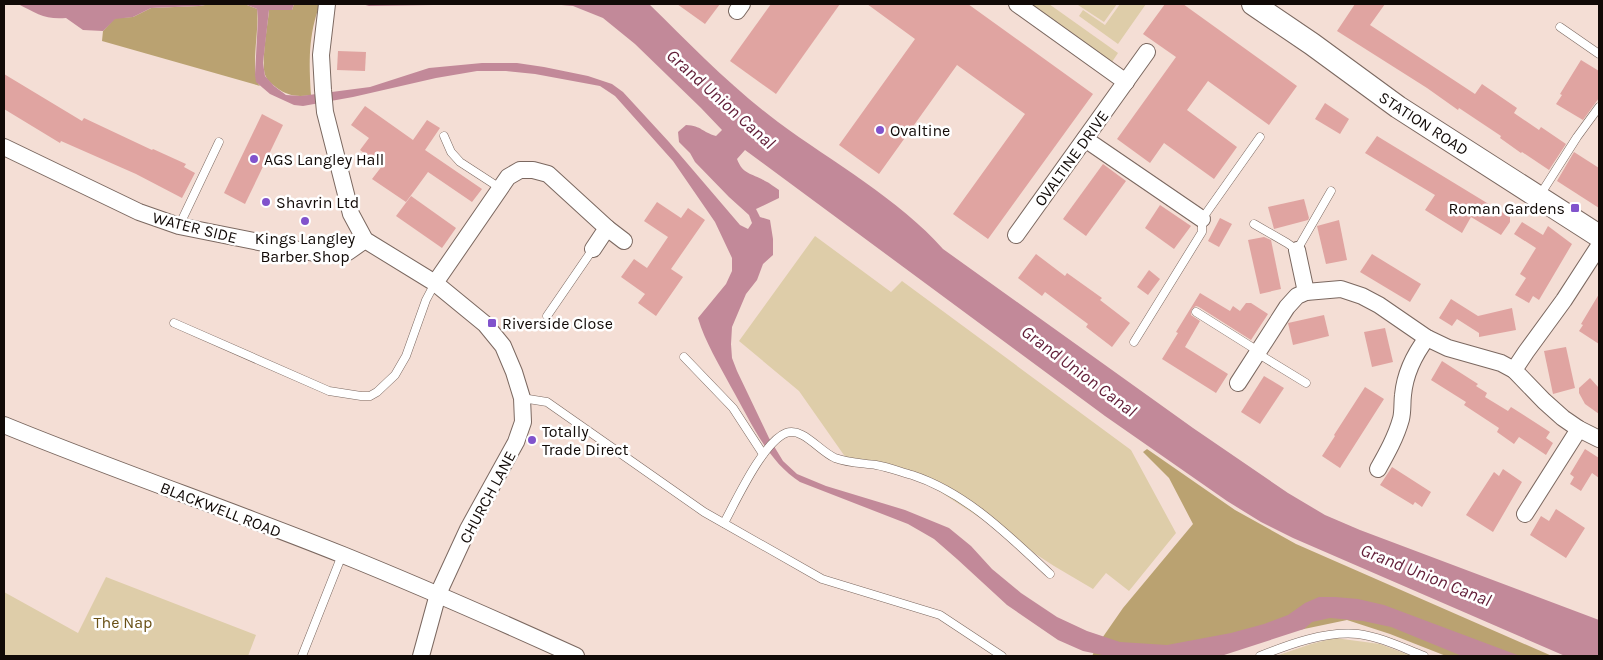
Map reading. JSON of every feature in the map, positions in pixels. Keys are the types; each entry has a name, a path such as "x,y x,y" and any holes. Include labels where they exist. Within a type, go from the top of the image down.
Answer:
{"street":[{"path":"1017,4 1126,82"},
{"name":"STATION ROAD","path":"1253,4 1312,44 1398,107 1599,236"},
{"path":"326,8 321,55 326,112 351,214 365,240"},
{"name":"OVALTINE DRIVE","path":"1016,235 1147,52"},
{"path":"1085,139 1202,219"},
{"name":"WATER SIDE","path":"4,146 139,212 179,226 319,254 348,252 365,240"},
{"path":"435,283 508,177 520,170 533,170 548,174 624,241"},
{"path":"593,249 607,228"},
{"name":"CHURCH LANE","path":"365,240 435,283 485,324 503,346 522,398 523,422 516,442 468,529 438,594 421,656"},
{"path":"1514,370 1564,300 1599,246"},
{"path":"1297,250 1306,292"},
{"path":"1238,382 1286,307 1296,296 1306,292 1342,289 1362,296 1379,305 1427,338 1448,348 1501,363 1514,370 1562,418 1599,439"},
{"path":"1378,469 1396,436 1402,417 1403,395 1407,374 1418,350 1427,338"},
{"name":"BLACKWELL ROAD","path":"4,425 342,555 438,594 576,656"},
{"path":"1525,514 1579,429"}],"lane":[{"path":"1560,27 1599,54"},
{"path":"1539,197 1577,137 1599,107"},
{"path":"444,136 451,152 460,162 500,188"},
{"path":"1134,342 1202,232 1202,219 1260,137"},
{"path":"179,226 219,142"},
{"path":"1254,224 1297,250 1331,191"},
{"path":"547,316 593,249"},
{"path":"174,323 330,391 370,396 395,375 406,356 426,300 435,283"},
{"path":"1196,312 1306,383"},
{"path":"684,357 733,408 764,452"},
{"path":"522,398 547,402 704,512 822,579 940,615 1002,656"},
{"path":"724,523 764,452 785,434 800,433 836,458 885,467 915,476 944,488 970,504 1050,574"},
{"path":"302,656 342,555"},
{"path":"1260,656 1310,639 1337,634 1358,634 1382,640 1424,656"}],"green space":[{"path":"1030,4 1049,4 1118,53 1112,62"},
{"path":"1079,4 1117,4 1104,22"},
{"path":"1120,4 1146,4 1118,44 1079,16 1083,10 1105,25"},
{"path":"815,236 891,292 902,281 1131,450 1176,533 1129,591 1106,573 1093,589 1054,566 922,480 846,458 799,391 739,341"},
{"name":"The Nap","path":"106,577 256,635 248,656 4,656 4,592 78,633"},
{"path":"1335,638 1380,644 1412,656 1276,656"}],"shaded area":[{"path":"211,4 247,5 257,9 255,72 260,86 102,41 103,31 115,18 133,17 151,8"},
{"path":"294,4 320,4 311,38 311,95 297,96 285,93 269,81 264,72 269,10 292,10"},
{"path":"1147,449 1235,510 1296,544 1552,656 1446,656 1390,634 1347,620 1142,656 1092,656 1123,608 1193,524 1169,478 1143,452"}],"water":[{"path":"18,4 211,4 151,8 133,17 115,19 103,31 83,30 66,18 46,17"},
{"name":"Grand Union Canal","path":"237,4 294,4 292,10 269,10 263,63 265,76 286,95 301,96 370,87 429,68 482,63 517,63 544,67 588,76 612,84 623,92 669,142 740,225 748,229 752,223 749,215 695,162 690,153 679,142 678,132 686,125 716,136 722,130 635,44 603,18 573,6 550,4 649,4 761,109 886,197 943,249 1193,428 1288,493 1325,515 1599,620 1599,656 1565,656 1293,538 1261,522 1227,501 1105,416 745,150 737,159 739,164 748,173 779,190 779,198 756,209 760,217 770,220 773,255 763,264 757,280 746,294 732,327 732,358 769,438 783,461 797,474 826,486 905,510 949,528 971,546 992,569 1021,593 1057,617 1087,631 1120,642 1167,645 1231,633 1288,615 1305,603 1319,597 1335,597 1358,599 1384,605 1520,656 1462,656 1391,627 1363,621 1330,618 1312,622 1304,629 1221,656 1107,656 1083,651 1058,640 1007,605 934,539 908,524 800,482 778,463 760,439 745,413 708,344 698,318 726,284 732,271 732,258 715,222 673,161 615,96 600,86 535,74 477,71 436,78 353,97 303,106 294,105 270,94 256,82 257,9"},
{"path":"362,4 498,4 369,6"}],"building":[{"path":"677,4 720,4 705,24"},
{"path":"771,4 840,4 776,94 730,61"},
{"name":"Ovaltine","path":"867,4 968,4 1093,94 988,239 953,214 1025,114 957,65 879,174 839,145 915,39"},
{"path":"1165,4 1183,4 1297,86 1269,125 1208,81 1187,110 1237,147 1214,179 1164,143 1150,163 1117,139 1176,57 1143,34"},
{"path":"1355,4 1385,4 1370,25 1475,94 1482,84 1517,108 1514,113 1539,130 1541,127 1566,144 1549,170 1521,153 1500,138 1501,136 1459,108 1458,110 1337,31"},
{"path":"338,51 366,52 365,71 337,70"},
{"path":"1581,60 1599,71 1599,98 1583,120 1556,104"},
{"path":"4,74 82,121 84,118 186,164 184,167 195,173 182,198 136,174 61,141 60,143 4,109"},
{"path":"1325,103 1349,119 1340,134 1315,119"},
{"path":"365,106 413,140 427,120 440,128 425,150 482,189 472,202 428,172 406,202 372,179 382,166 360,150 369,138 351,125"},
{"name":"AGS Langley Hall","path":"262,114 283,125 245,204 224,193"},
{"path":"1377,136 1510,217 1510,222 1501,235 1471,217 1462,233 1425,210 1435,195 1365,153"},
{"path":"1574,152 1599,168 1599,208 1557,181"},
{"path":"1103,164 1126,181 1086,236 1063,219"},
{"path":"411,196 456,228 442,248 396,216"},
{"path":"1304,199 1308,220 1274,229 1268,207"},
{"path":"657,202 681,218 688,208 705,220 671,269 683,277 656,316 638,303 645,294 621,277 634,259 647,268 668,237 644,221"},
{"path":"1160,205 1191,226 1174,249 1145,228"},
{"path":"1220,218 1232,224 1219,247 1208,241"},
{"path":"1339,220 1347,260 1326,264 1317,226"},
{"path":"1522,222 1543,235 1548,226 1572,244 1539,300 1533,296 1529,303 1515,295 1526,278 1520,274 1536,248 1514,234"},
{"path":"1264,237 1271,240 1281,289 1260,294 1248,240"},
{"path":"1036,254 1065,276 1067,273 1102,298 1100,300 1130,323 1112,347 1086,327 1088,324 1045,292 1042,296 1018,278"},
{"path":"1372,254 1421,284 1410,302 1360,272"},
{"path":"1149,270 1160,279 1148,295 1137,287"},
{"path":"1200,293 1230,311 1233,306 1240,311 1246,303 1251,303 1268,314 1251,340 1199,307 1196,306 1192,309 1191,315 1200,321 1185,347 1228,374 1216,393 1162,359"},
{"path":"1599,294 1599,344 1579,331 1583,325 1581,324"},
{"path":"1451,299 1478,316 1512,308 1516,330 1479,337 1479,333 1457,319 1452,326 1439,318"},
{"path":"1324,315 1329,336 1293,345 1288,323"},
{"path":"1385,328 1393,362 1372,367 1364,332"},
{"path":"1566,347 1575,388 1553,394 1544,351"},
{"path":"1442,361 1478,384 1476,386 1487,393 1485,397 1508,411 1511,407 1550,432 1546,438 1553,443 1546,455 1519,437 1514,444 1497,432 1499,428 1464,405 1466,402 1431,380"},
{"path":"1264,376 1284,388 1260,424 1241,412"},
{"path":"1590,378 1599,388 1599,414 1585,404 1579,393 1579,388"},
{"path":"1365,387 1384,399 1340,468 1322,456"},
{"path":"1585,449 1599,458 1599,478 1592,473 1581,491 1570,484 1574,477 1570,474"},
{"path":"1392,467 1431,492 1422,507 1415,502 1413,505 1380,485"},
{"path":"1503,469 1522,482 1493,532 1466,515 1494,472 1499,476"},
{"path":"1556,509 1585,528 1566,558 1530,535 1541,516 1549,521"}],"place":[{"name":"Ovaltine","path":"880,130"},
{"name":"AGS Langley Hall","path":"254,159"},
{"name":"Shavrin Ltd","path":"266,202"},
{"name":"Roman Gardens","path":"1575,208"},
{"name":"Kings Langley Barber Shop","path":"305,221"},
{"name":"Riverside Close","path":"492,323"},
{"name":"Totally Trade Direct","path":"532,440"}]}
